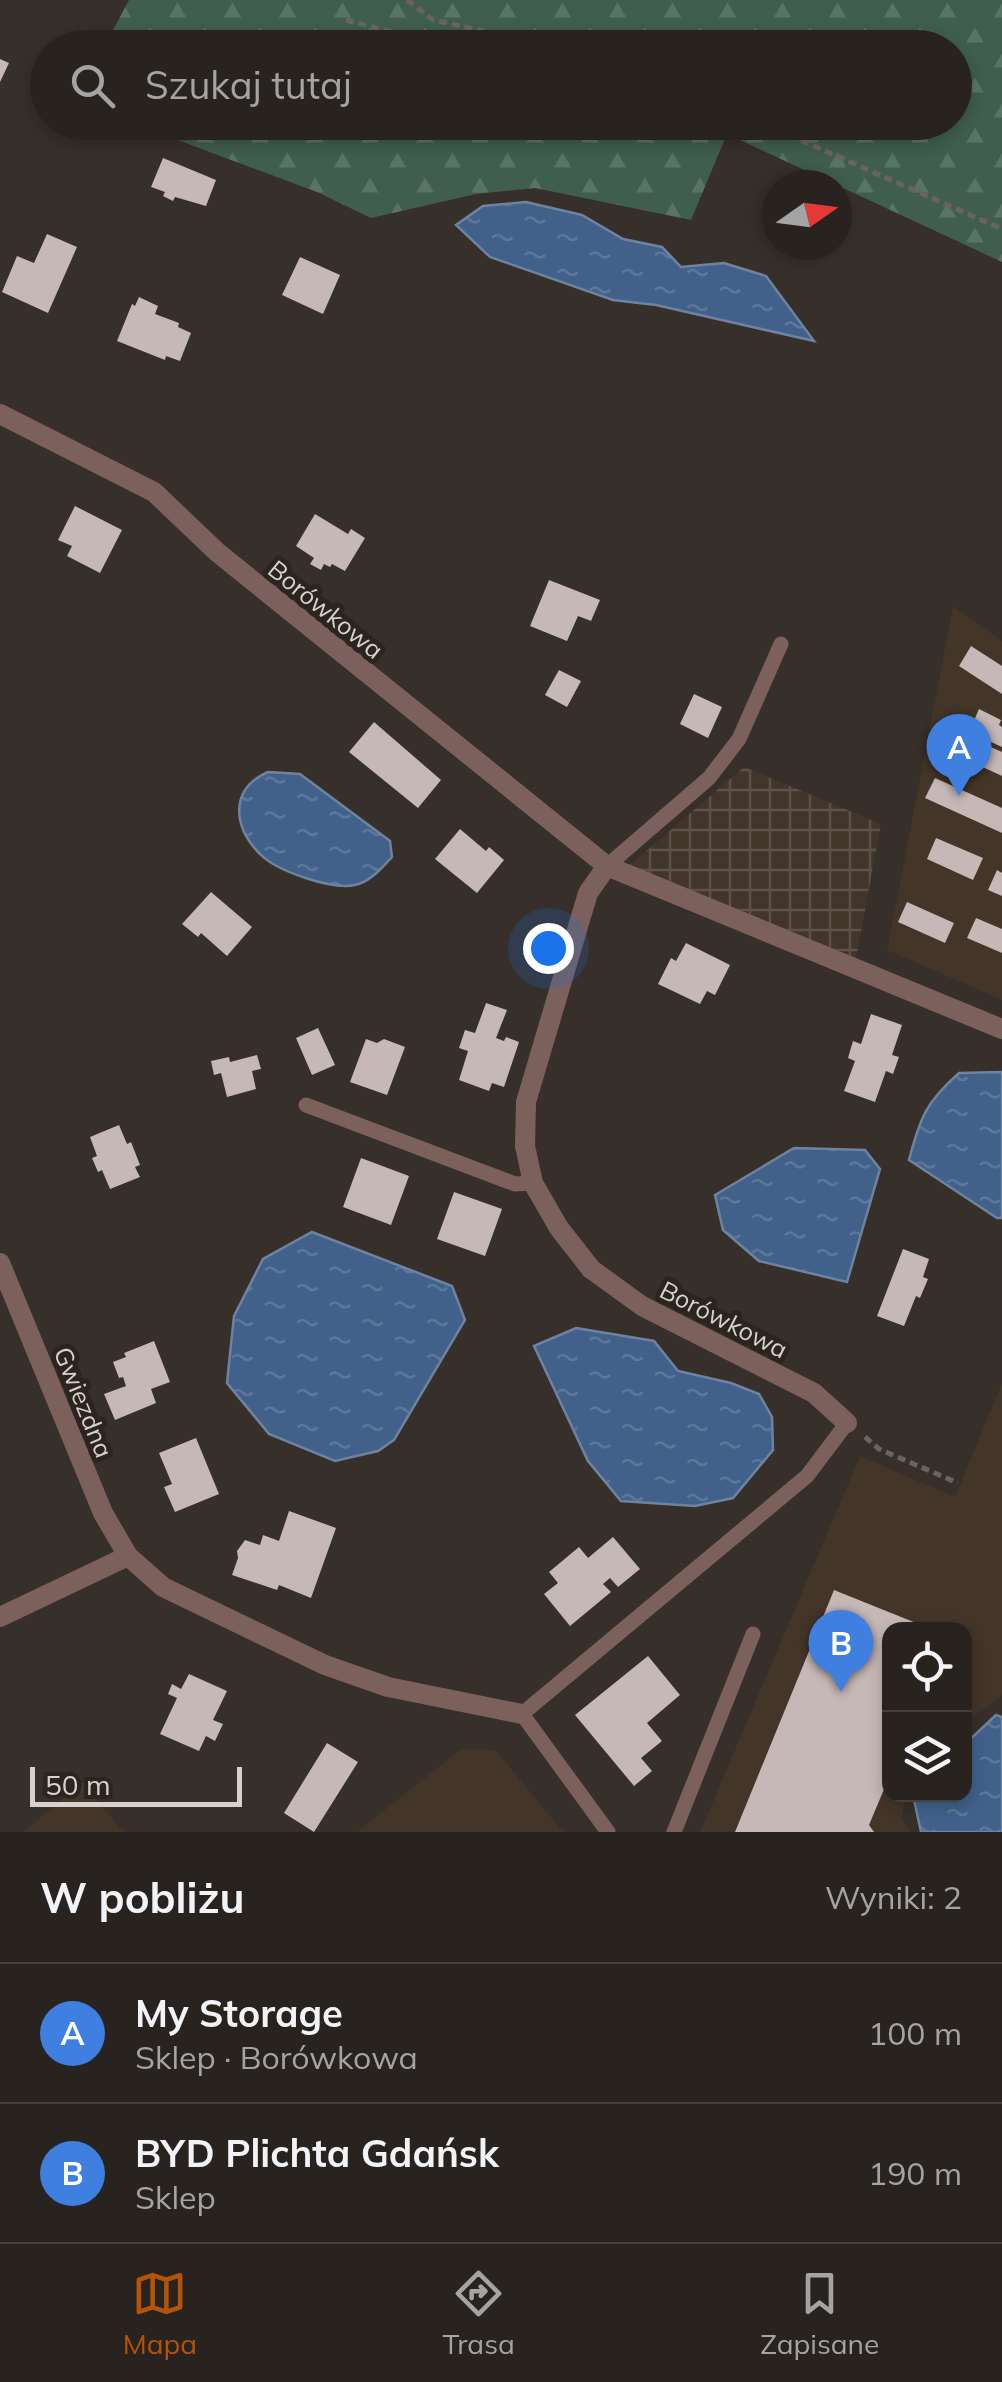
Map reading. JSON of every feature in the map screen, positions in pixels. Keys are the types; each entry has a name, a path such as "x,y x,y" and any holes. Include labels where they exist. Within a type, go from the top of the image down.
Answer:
{"street":[{"name":"Borówkowa","path":"0,414 154,492 217,552 608,866 1002,1029"},
{"name":"Borówkowa","path":"608,866 588,894 526,1102 525,1146 533,1183 559,1228 590,1269 642,1306 814,1393 846,1423"},
{"name":"Gwiezdna","path":"0,1264 103,1513 128,1556"},
{"path":"0,1617 128,1556 163,1587 324,1665 388,1687 522,1714"}],"lane":[{"path":"608,866 709,778 739,739 780,644"},
{"path":"306,1105 515,1184 533,1183"},
{"path":"608,1832 522,1714 806,1476 846,1423"},
{"path":"674,1832 753,1634"}],"path":[{"path":"407,0 433,20 480,30"},
{"path":"346,20 384,30"},
{"path":"801,140 1002,229"},
{"path":"846,1423 880,1449 958,1483"}],"shaded area":[{"path":"953,606 1002,641 1002,1000 887,950"},
{"path":"744,767 881,824 856,958 630,865"},
{"path":"1002,1383 1002,1695 972,1718 972,1622 882,1622 882,1802 905,1802 902,1819 910,1832 700,1832 860,1456 955,1497"},
{"path":"461,1749 496,1750 563,1832 357,1832"},
{"path":"83,1782 123,1832 23,1832"}],"green space":[{"path":"129,0 1002,0 1002,262 852,192 852,170 804,170 740,140 972,140 972,30 113,30"},
{"path":"178,140 724,140 691,220 535,188 476,194 371,218 317,192"}],"water":[{"path":"526,202 582,215 623,239 662,247 681,267 724,263 766,276 814,341 656,305 613,300 490,257 456,225 483,206"},
{"path":"268,772 300,774 390,841 392,857 366,881 345,886 305,878 278,867 260,854 240,821 241,798 246,788"},
{"path":"1002,1072 1002,1218 997,1218 909,1160 926,1112 948,1083 959,1073"},
{"path":"794,1148 865,1150 880,1169 847,1282 759,1261 723,1230 715,1195"},
{"path":"312,1232 452,1286 465,1320 394,1440 378,1451 335,1461 269,1434 227,1383 234,1316 263,1259"},
{"path":"576,1328 654,1341 678,1371 759,1394 772,1417 773,1450 733,1498 695,1506 621,1501 588,1461 534,1346"},
{"path":"996,1715 1002,1717 1002,1832 921,1832 915,1802 972,1802 972,1737"}],"building":[{"path":"0,59 9,63 0,82"},
{"path":"163,158 216,180 206,206 175,197 173,201 163,196 165,192 151,187"},
{"path":"47,234 77,247 48,313 2,292 17,256 34,263"},
{"path":"300,257 340,275 323,314 282,295"},
{"path":"139,297 158,306 155,314 179,323 178,327 191,333 180,361 166,356 165,360 117,341 132,304 135,306"},
{"path":"75,506 122,530 100,573 67,556 72,546 58,540"},
{"path":"315,514 348,534 351,529 365,538 345,571 332,564 324,564 321,570 310,564 314,558 296,546"},
{"path":"549,580 600,600 591,621 578,616 567,641 530,626"},
{"path":"971,646 1002,666 1002,694 959,666"},
{"path":"559,670 581,681 567,707 545,695"},
{"path":"694,694 722,707 708,738 680,724"},
{"path":"979,709 1001,720 1002,747 969,732"},
{"path":"374,722 441,780 418,808 349,752"},
{"path":"968,737 1002,752 1002,776 959,756"},
{"path":"935,778 1002,808 1002,833 925,798"},
{"path":"460,829 486,851 489,847 504,860 477,893 435,859"},
{"path":"936,838 983,858 973,880 927,859"},
{"path":"997,870 1002,873 1002,896 988,890"},
{"path":"211,892 252,927 227,956 201,933 198,937 182,924"},
{"path":"907,902 954,923 945,943 898,922"},
{"path":"976,918 1002,929 1002,953 967,938"},
{"path":"686,943 730,965 715,995 707,991 700,1004 658,984 671,958 676,961"},
{"path":"486,1003 507,1010 496,1038 519,1042 504,1087 492,1083 489,1091 459,1080 468,1051 459,1048 465,1030 475,1033"},
{"path":"871,1014 902,1025 892,1055 899,1057 893,1074 886,1071 875,1102 844,1091 855,1061 848,1058 853,1041 861,1044"},
{"path":"318,1028 335,1065 312,1075 296,1038"},
{"path":"366,1039 377,1043 384,1039 405,1047 387,1095 350,1082"},
{"path":"257,1055 261,1069 252,1071 256,1089 227,1097 221,1073 214,1075 211,1061 229,1057 230,1062"},
{"path":"119,1125 127,1144 131,1142 140,1177 110,1189 92,1158 97,1156 90,1137"},
{"path":"361,1158 409,1176 391,1225 343,1207"},
{"path":"454,1192 502,1209 485,1256 437,1239"},
{"path":"903,1249 929,1259 923,1277 928,1279 904,1326 877,1316"},
{"path":"154,1341 170,1382 151,1389 156,1403 115,1420 104,1394 126,1386 113,1362"},
{"path":"196,1438 219,1494 175,1512 164,1487 172,1484 159,1453"},
{"path":"289,1511 336,1528 311,1598 279,1585 277,1590 232,1575 237,1551 245,1540 260,1545 263,1535 279,1541"},
{"path":"613,1537 640,1569 618,1587 610,1578 603,1584 611,1592 570,1626 544,1594 558,1583 549,1572 579,1547 588,1558"},
{"path":"834,1590 914,1622 882,1622 882,1794 869,1825 874,1832 735,1832"},
{"path":"648,1656 680,1695 647,1723 662,1741 641,1758 652,1771 634,1786 575,1715"},
{"path":"189,1674 227,1691 213,1720 223,1724 215,1741 206,1736 199,1751 160,1734 177,1698 168,1694 172,1684 181,1689"},
{"path":"327,1743 358,1762 314,1832 284,1813"}],"place":[{"name":"My Storage","path":"959,796"},
{"name":"BYD Plichta Gdańsk","path":"841,1692"}]}
